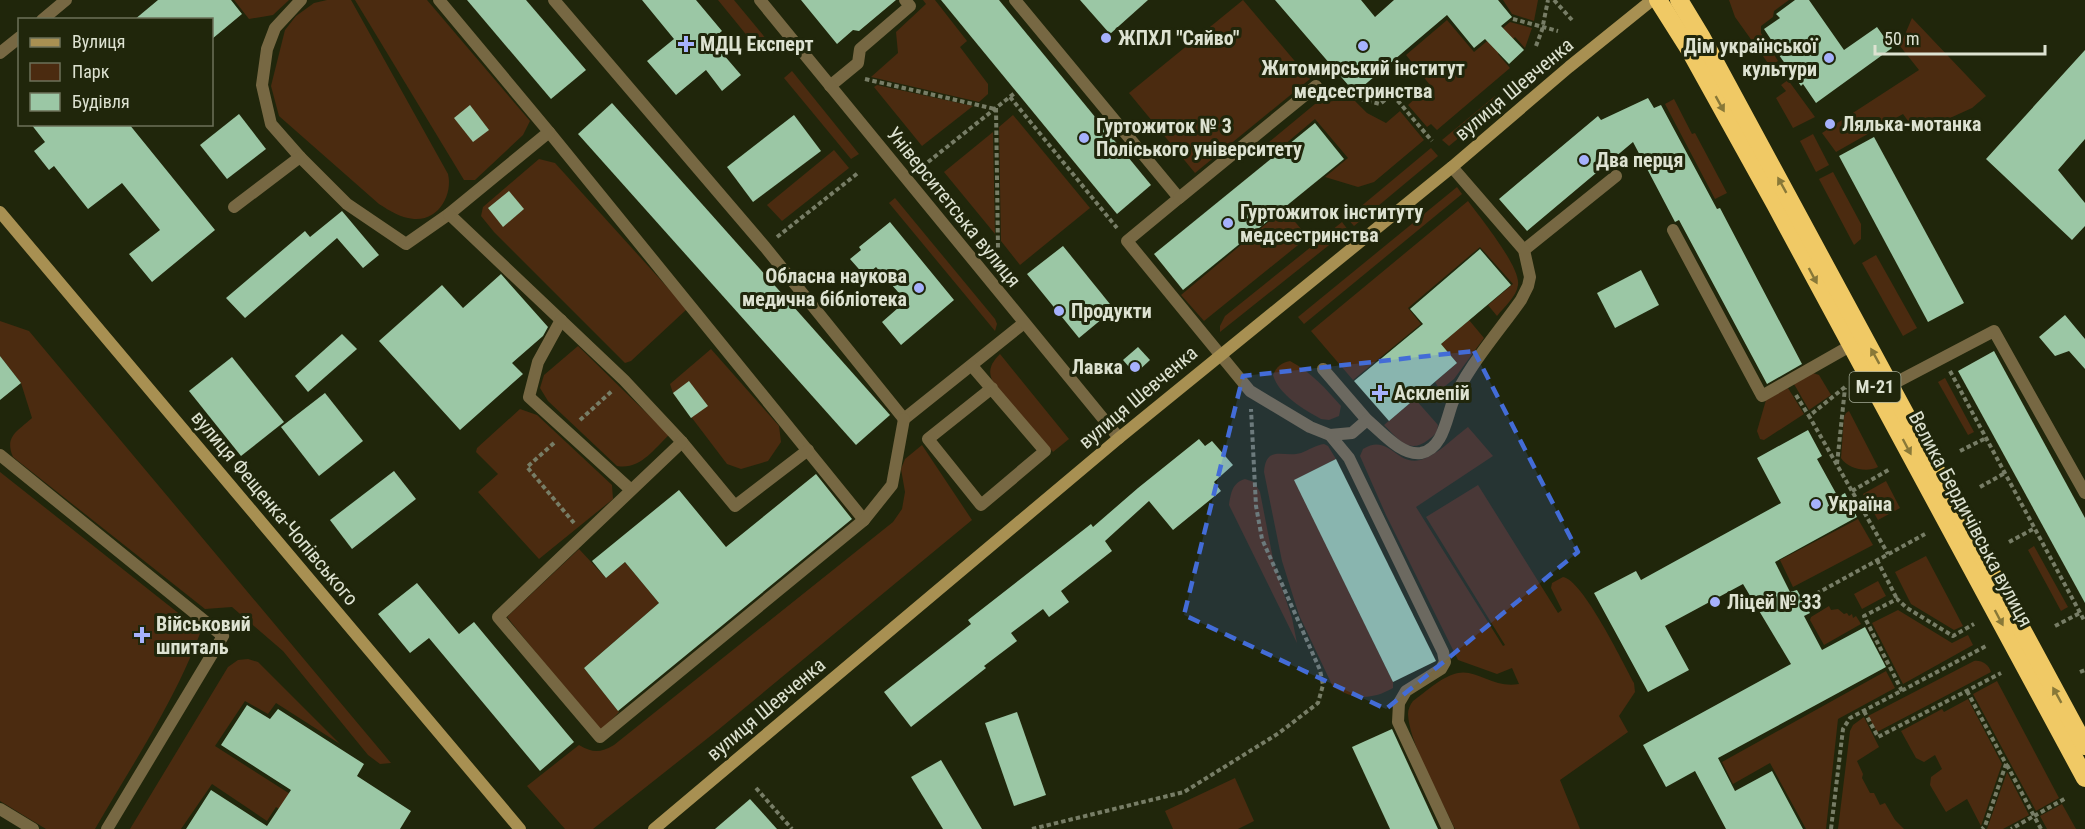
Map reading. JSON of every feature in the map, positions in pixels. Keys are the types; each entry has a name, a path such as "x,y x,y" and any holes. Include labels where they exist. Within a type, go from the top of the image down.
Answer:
{"highway":[{"name":"Велика Бердичівська вулиця","path":"1658,0 1695,59 2085,777"},
{"name":"Велика Бердичівська вулиця","path":"1679,0 1702,38 1891,385 2085,746"}],"street":[{"path":"44,18 66,0"},
{"path":"302,0 275,28 267,49 262,85 271,123 300,157 347,204 406,244 449,214 549,132"},
{"path":"439,0 864,520"},
{"path":"554,0 765,247 904,419"},
{"name":"Університетська вулиця","path":"760,0 1119,438"},
{"path":"830,86 858,63 860,49 910,6 905,0"},
{"path":"1015,0 1179,198"},
{"name":"вулиця Шевченка","path":"654,829 1119,438 1452,167 1652,0"},
{"path":"0,53 18,39"},
{"path":"1316,86 1127,241 1250,391 1310,427 1330,435 1352,433 1367,420"},
{"path":"234,207 300,157"},
{"path":"1323,369 1367,420 1400,447 1411,453 1423,453 1436,443 1444,430 1452,404 1462,383 1521,300 1530,277 1524,250 1452,167"},
{"path":"1524,250 1616,176"},
{"name":"вулиця Фещенка-Чопівського","path":"0,212 520,829"},
{"path":"449,214 624,380 682,442 735,506 808,450"},
{"path":"1673,230 1762,396 1850,346"},
{"path":"561,320 538,362 529,397 631,490"},
{"path":"682,442 498,617 600,737 864,520 892,485 904,419 1024,323"},
{"path":"1891,385 1994,331 2085,493"},
{"path":"972,366 992,388 1045,451 981,505 928,439 992,388"},
{"path":"1330,435 1349,458 1443,652 1444,662 1441,669 1406,691 1399,704 1398,722 1448,829"},
{"path":"0,455 223,636 107,829"},
{"path":"0,809 33,829"}],"path":[{"path":"1536,46 1543,27 1548,0"},
{"path":"1554,0 1572,20"},
{"path":"1513,19 1558,31"},
{"path":"859,77 996,108"},
{"path":"1316,86 1380,104 1392,94 1432,141"},
{"path":"928,162 1016,92"},
{"path":"1010,97 1127,241"},
{"path":"996,108 998,249"},
{"path":"765,247 858,173"},
{"path":"1942,357 2085,622"},
{"path":"1809,416 1845,387 1837,464"},
{"path":"1032,829 1184,792 1279,733 1318,703 1323,685 1320,670 1262,539 1256,506 1250,391"},
{"path":"1796,395 1888,554"},
{"path":"1960,451 1986,438"},
{"path":"1852,491 1890,469"},
{"path":"1980,487 2005,473"},
{"path":"2009,542 2035,528"},
{"path":"1803,601 1925,534"},
{"path":"1877,560 1897,599 1907,608 1953,636 1974,624"},
{"path":"1897,599 1864,616 1902,691"},
{"path":"2055,626 2080,613"},
{"path":"1831,829 1843,729 1850,718 1986,646"},
{"path":"2080,672 2085,670"},
{"path":"1864,711 1878,737 2001,673"},
{"path":"1967,691 2041,829"},
{"path":"1982,829 2006,764"},
{"path":"756,788 792,829"},
{"path":"2011,829 2066,798"}],"highlighted area":[{"path":"1474,351 1578,552 1386,709 1184,615 1243,376"}],"green space":[{"path":"234,0 289,0 273,15 249,19"},
{"path":"327,0 351,0 448,174 446,198 431,216 409,218 396,214 379,204 279,116 271,86 285,30 296,16 314,3"},
{"path":"355,0 427,0 530,121 523,135 475,180 464,180"},
{"path":"718,0 734,0 772,46 762,54"},
{"path":"923,0 935,0 967,41 960,47 988,84 988,94 979,102 871,77 898,53 896,32 926,4"},
{"path":"1243,0 1310,79 1195,173 1129,93"},
{"path":"1503,0 1538,0 1534,21 1512,14"},
{"path":"1729,0 1789,0 1774,11 1773,17 1761,26 1761,33 1778,61 1770,66 1735,17"},
{"path":"1912,18 1986,96 1972,108 1917,133 1903,114 1836,152 1822,133 1919,70 1900,46"},
{"path":"1447,20 1474,52 1510,22 1532,28 1525,48 1515,37 1498,54 1510,68 1437,130 1431,124 1427,127 1408,105 1430,85 1406,55"},
{"path":"792,71 859,154 851,159 784,78"},
{"path":"1788,80 1815,117 1793,128 1776,98 1786,91 1781,85"},
{"path":"877,85 973,106 922,146 874,87"},
{"path":"1495,96 1501,103 1449,146 1442,140"},
{"path":"1674,99 1727,193 1715,199 1665,104"},
{"path":"1355,101 1367,113 1386,123 1400,111 1424,140 1374,182 1358,187 1325,177 1348,158 1315,119 1271,156 1263,147 1315,104"},
{"path":"1013,115 1090,208 1020,265 1001,241 999,127"},
{"path":"993,132 995,234 944,172"},
{"path":"1813,134 1829,165 1816,172 1800,141"},
{"path":"1431,148 1438,156 1354,226 1347,218"},
{"path":"834,150 849,168 782,221 767,205"},
{"path":"539,159 555,163 687,309 631,361 625,363 494,232 481,216 483,207"},
{"path":"1833,172 1861,224 1861,239 1854,245 1819,179"},
{"path":"1457,187 1462,194 1304,324 1298,317"},
{"path":"895,198 995,319 997,324 995,331 889,203"},
{"path":"1468,201 1513,266 1518,285 1513,297 1497,316 1488,305 1513,284 1480,247 1408,308 1421,324 1353,380 1311,331"},
{"path":"1284,209 1308,237 1204,321 1181,295"},
{"path":"1342,222 1348,230 1220,332 1225,316"},
{"path":"1876,255 1917,328 1903,336 1862,263"},
{"path":"1469,320 1484,338 1454,379 1440,390 1435,382 1457,363 1441,344"},
{"path":"0,321 29,331 391,763 380,764 368,755 283,651 232,607 205,609 13,457 11,439 32,418 21,383 0,356"},
{"path":"578,346 669,435 646,458 633,465 617,466 548,401 540,388 544,375"},
{"path":"711,349 779,426 781,442 768,461 741,469 727,464 673,393 670,384"},
{"path":"1000,354 1069,439 1053,452 994,384 990,371"},
{"path":"1290,361 1311,375 1336,400 1341,406 1339,416 1329,420 1321,419 1299,406 1280,389 1273,375 1280,365"},
{"path":"1813,373 1819,375 1831,395 1809,410 1794,384"},
{"path":"1945,378 1974,432 1968,435 1938,382"},
{"path":"1788,388 1804,414 1764,440 1760,439 1757,431 1766,400"},
{"path":"1415,399 1438,425 1432,437 1421,444 1409,446 1384,425"},
{"path":"520,409 537,415 612,485 613,499 539,559 478,492 498,474 476,452 477,448"},
{"path":"1849,411 1878,467 1874,469 1858,469 1848,465 1841,458 1844,417"},
{"path":"1468,427 1493,456 1416,507 1503,646 1505,645 1426,517 1478,485 1558,613 1562,610 1551,588 1552,583 1563,577 1581,592 1612,641 1634,683 1635,692 1619,716 1628,732 1560,780 1580,829 1455,829 1420,756 1410,726 1408,712 1413,701 1452,675 1465,673 1502,684 1519,684 1512,668 1497,674 1458,660 1386,515 1360,456 1363,449 1372,445 1380,445 1405,459 1420,460 1439,450"},
{"path":"1324,444 1328,446 1336,459 1295,480 1393,682 1393,688 1378,695 1356,696 1333,687 1299,615 1282,561 1264,472 1265,463 1272,455 1301,453"},
{"path":"922,445 972,520 718,730 593,829 565,829 527,786 579,745 596,751 605,750 614,745 893,522 902,509 905,492 901,469 905,459"},
{"path":"0,472 201,631 166,708 95,829 46,829 0,801"},
{"path":"1245,479 1254,482 1260,492 1274,564 1292,618 1297,643 1229,505 1235,486"},
{"path":"1886,481 1900,508 1878,520 1863,494"},
{"path":"1858,519 1873,545 1793,587 1780,560"},
{"path":"2034,546 2068,607 2061,611 2028,550"},
{"path":"579,549 606,578 625,562 659,603 584,668 619,712 600,732 507,617"},
{"path":"1926,556 1963,626 1954,630 1911,604 1895,572"},
{"path":"1878,581 1886,596 1862,609 1854,594"},
{"path":"1829,606 1831,610 1838,609 1849,616 1852,614 1853,618 1856,616 1861,624 1824,645 1810,620 1811,617"},
{"path":"1898,610 1952,643 1968,635 1973,645 1903,684 1872,623"},
{"path":"248,659 258,662 340,744 276,703 268,714 245,701 215,746 345,829 310,829 276,807 267,821 212,784 181,829 130,829 228,667 238,660"},
{"path":"1974,661 1984,663 1991,672 1877,732 1868,716"},
{"path":"1886,671 1895,688 1838,719 1826,829 1806,829 1770,763 1733,784 1722,762"},
{"path":"1997,681 2059,798 2036,811 1973,694"},
{"path":"1968,699 2002,764 1981,826 1967,799 1946,812 1930,785 1931,777 1942,769 1935,755 1924,762 1916,758 1901,731 1942,709 1944,712"},
{"path":"1864,717 1879,747 1857,761 1863,774 1862,778 1870,793 1874,793 1880,805 1885,803 1895,820 1904,829 1838,829 1850,731 1853,725"},
{"path":"2007,772 2029,815 2003,829 1987,829"},
{"path":"1235,778 1254,821 1238,829 1173,829 1165,811"},
{"path":"2062,804 2076,829 2047,829 2040,816"}],"building":[{"path":"158,0 231,0 242,14 213,38 213,18 136,18"},
{"path":"467,0 526,0 586,70 551,99"},
{"name":"МДЦ Експерт","path":"642,0 696,0 722,31 711,40 741,75 722,91 706,70 676,95 647,61 674,39"},
{"path":"801,0 896,0 859,31 853,30 837,44"},
{"name":"Гуртожиток № 3 Поліського університету","path":"941,0 999,0 1151,185 1117,214"},
{"path":"1080,0 1148,0 1110,34"},
{"name":"Житомирський інститут медсестринства","path":"1275,0 1361,0 1375,17 1394,0 1498,0 1512,17 1501,26 1524,50 1509,64 1485,39 1474,48 1447,15 1355,93"},
{"name":"Дім української культури","path":"1795,0 1809,0 1844,50 1877,27 1892,48 1816,103 1774,48 1776,47 1764,29 1780,18 1776,14"},
{"path":"2085,50 2085,139 2058,170 2085,203 2085,226 2072,240 1986,159"},
{"path":"1648,98 1654,108 1661,105 1717,209 1720,208 1802,364 1767,384 1679,220 1675,222 1633,142 1527,231 1499,199 1598,116 1601,120"},
{"path":"612,103 890,415 856,445 578,134"},
{"path":"470,105 489,130 473,142 454,118"},
{"path":"239,114 266,149 227,179 200,145"},
{"path":"794,115 821,151 753,202 727,167"},
{"name":"Гуртожиток інституту медсестринства","path":"1315,123 1344,159 1183,290 1154,254"},
{"path":"33,126 131,126 215,230 152,282 129,254 160,230 122,183 88,209 54,166 49,170 34,151 45,142"},
{"path":"1874,137 1964,303 1928,322 1839,156"},
{"path":"509,191 524,209 503,227 488,208"},
{"path":"342,211 379,255 363,268 337,238 245,318 226,298 305,231 310,237"},
{"name":"Обласна наукова медична бібліотека","path":"890,222 954,300 901,345 882,322 906,301 876,267 865,276 850,259 861,250 859,247"},
{"path":"1063,246 1114,309 1079,338 1027,274"},
{"path":"1480,249 1511,285 1441,344 1457,363 1389,421 1354,381 1423,324 1410,309"},
{"path":"1641,270 1659,305 1615,328 1597,293"},
{"path":"501,274 548,327 543,336 512,363 523,374 460,430 379,341 442,285 463,308"},
{"path":"2065,315 2085,339 2085,369 2069,351 2055,356 2039,337"},
{"path":"342,334 357,349 308,392 295,376"},
{"name":"Лавка","path":"1138,347 1150,360 1135,374 1123,360"},
{"path":"1994,351 2085,518 2085,603 1958,371"},
{"path":"0,356 21,383 0,400"},
{"path":"232,357 284,422 241,456 189,391"},
{"path":"689,381 708,406 691,418 673,393"},
{"path":"325,393 363,441 319,476 281,427"},
{"path":"1808,430 1822,456 1817,459 1838,497 1845,493 1857,517 1775,562 1790,592 1797,590 1810,613 1804,616 1822,650 1865,627 1886,667 1718,758 1735,791 1772,771 1803,829 1726,829 1695,771 1666,787 1643,745 1791,664 1743,584 1665,626 1689,670 1648,692 1594,593 1636,571 1641,580 1781,503 1757,458"},
{"path":"1199,439 1205,446 1212,441 1233,465 1214,482 1221,491 1173,530 1149,501 1105,541 1112,551 1061,591 1069,602 1049,617 1043,609 1011,633 1017,641 911,727 884,692 971,624 968,620 1091,524 1093,527"},
{"path":"1336,459 1436,661 1393,682 1294,480"},
{"path":"394,471 416,499 352,549 330,520"},
{"path":"816,474 852,519 618,711 584,668 659,603 625,562 606,578 592,561 679,490 726,547"},
{"path":"417,583 459,634 474,622 574,742 540,771 429,638 410,653 378,614"},
{"path":"247,705 270,719 278,709 364,764 357,776 411,811 400,829 186,829 211,790 267,826 291,790 221,745"},
{"path":"1017,712 1046,795 1014,806 985,723"},
{"path":"1392,729 1438,829 1390,829 1352,747"},
{"path":"941,760 982,829 943,829 911,777"},
{"path":"750,799 777,829 715,829"}],"place":[{"name":"ЖПХЛ \"Сяйво\"","path":"1106,38"},
{"name":"МДЦ Експерт","path":"686,44"},
{"name":"Житомирський інститут медсестринства","path":"1363,46"},
{"name":"Дім української культури","path":"1829,58"},
{"name":"Лялька-мотанка","path":"1830,124"},
{"name":"Гуртожиток № 3 Поліського університету","path":"1084,138"},
{"name":"Два перця","path":"1584,160"},
{"name":"Гуртожиток інституту медсестринства","path":"1228,223"},
{"name":"Обласна наукова медична бібліотека","path":"919,288"},
{"name":"Продукти","path":"1059,311"},
{"name":"Лавка","path":"1135,367"},
{"name":"Асклепій","path":"1380,393"},
{"name":"Україна","path":"1816,504"},
{"name":"Ліцей № 33","path":"1715,602"},
{"name":"Військовий шпиталь","path":"142,635"}]}
